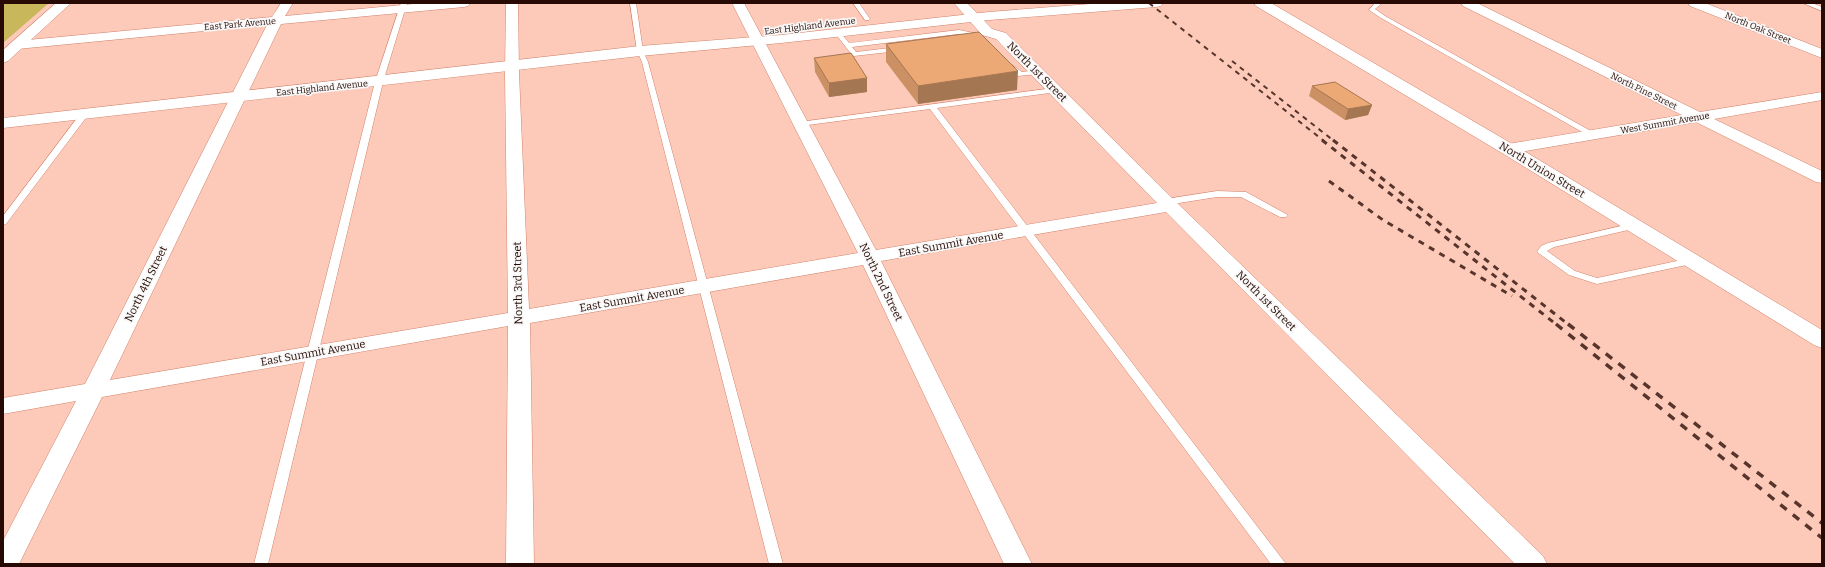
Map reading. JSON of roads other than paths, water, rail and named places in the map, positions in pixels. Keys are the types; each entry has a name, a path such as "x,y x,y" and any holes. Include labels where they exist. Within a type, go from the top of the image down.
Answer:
{"main road":[{"path":"3,58 64,3"},
{"path":"974,9 1036,3"},
{"path":"974,9 1156,3"},
{"name":"North Union Street","path":"1262,4 1508,149 1822,340"},
{"name":"East Highland Avenue","path":"756,38 867,19 974,9"},
{"name":"East Highland Avenue","path":"3,123 512,67 756,38 838,33 974,9"}],"street":[{"name":"North 4th Street","path":"5,564 94,390 276,21 287,3"},
{"name":"East Park Avenue","path":"17,46 276,21 403,6 464,3"},
{"name":"North 3rd Street","path":"512,3 512,67 519,318 520,564"},
{"name":"North 2nd Street","path":"738,3 870,258 1018,564"},
{"name":"North Pine Street","path":"1467,3 1822,178"},
{"name":"North Oak Street","path":"1694,3 1822,54"},
{"name":"North 1st Street","path":"974,9 987,32 989,40 1037,72 1168,204 1533,564"},
{"name":"West Summit Avenue","path":"1508,149 1822,96"},
{"name":"East Summit Avenue","path":"3,406 1027,231 1168,204"}],"lane":[{"path":"633,3 640,51 645,62 776,564"},
{"path":"856,3 867,19"},
{"path":"1379,3 1374,6 1372,10 1594,135"},
{"path":"1806,3 1822,9"},
{"path":"261,564 314,352 365,135 378,91 379,82 403,6"},
{"path":"848,45 959,32 972,34 989,40"},
{"path":"838,33 854,54 909,48"},
{"path":"964,41 989,40"},
{"path":"1001,58 1018,73 1037,72"},
{"path":"800,124 1054,90"},
{"path":"932,107 1279,564"},
{"path":"3,222 84,115"},
{"path":"1168,204 1217,194 1243,194 1283,215"},
{"path":"1634,226 1551,245 1544,248 1542,252 1572,273 1597,281 1691,261"}],"railway":[{"path":"1149,3 1324,141"},
{"path":"1232,61 1334,141"},
{"path":"1322,140 1557,325"},
{"path":"1333,140 1569,325"},
{"path":"1329,181 1383,220 1512,296"},
{"path":"1556,324 1822,538"},
{"path":"1568,324 1822,523"}]}
